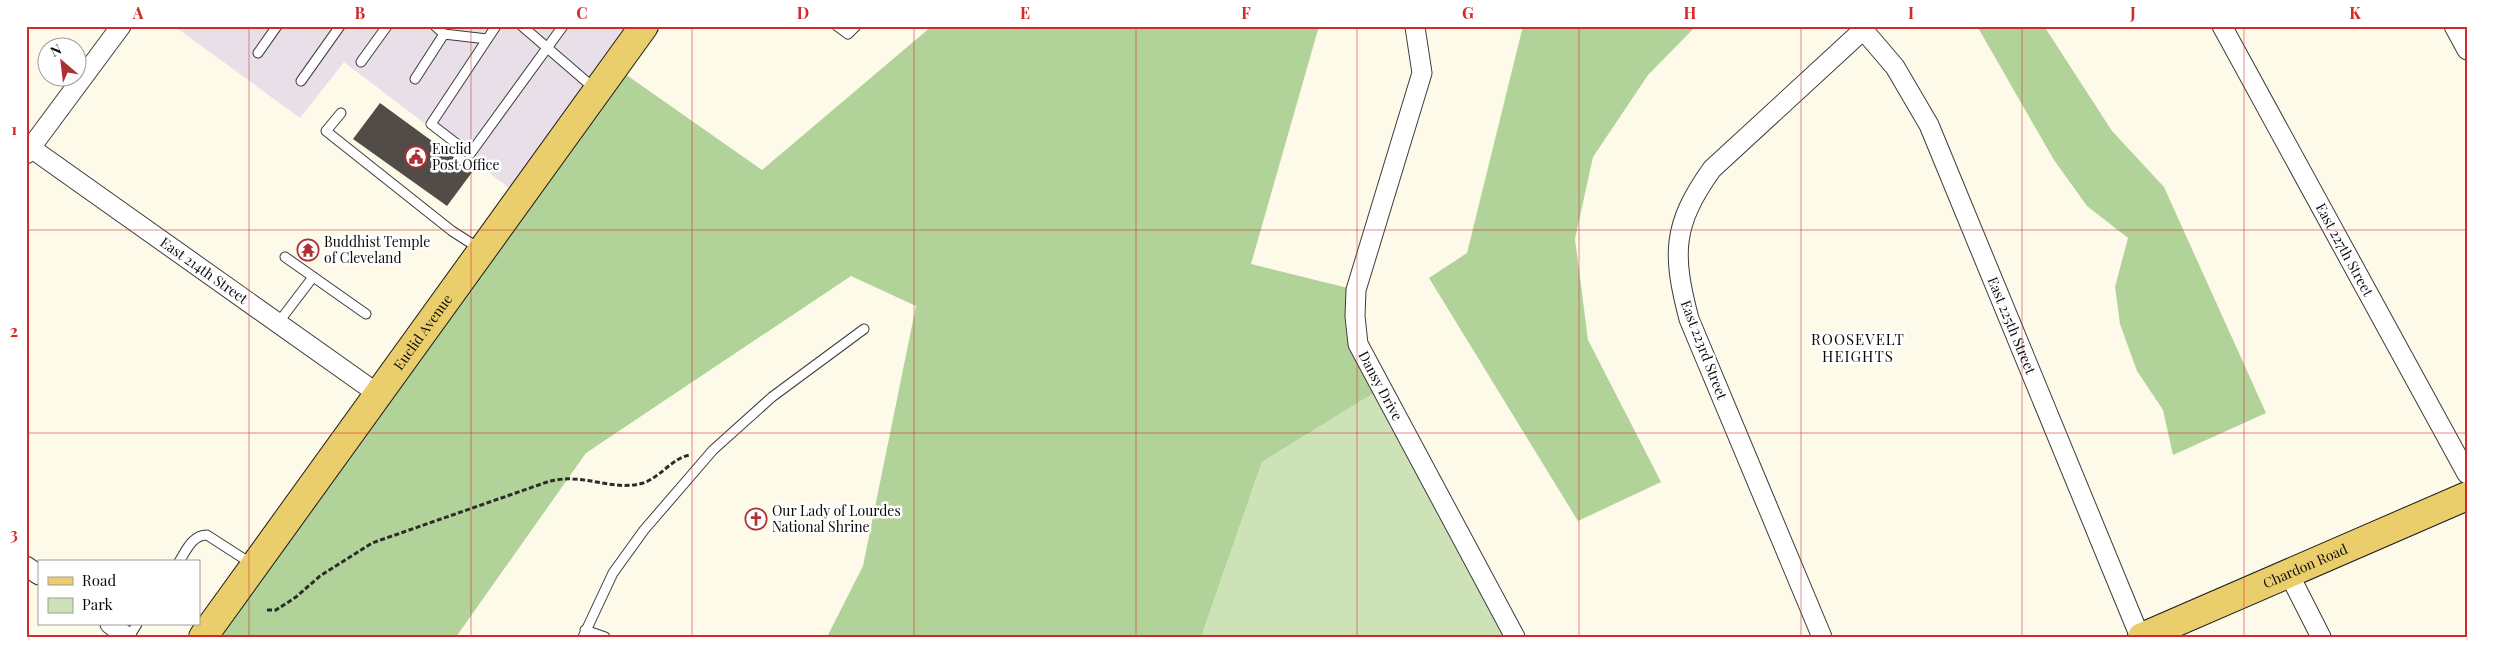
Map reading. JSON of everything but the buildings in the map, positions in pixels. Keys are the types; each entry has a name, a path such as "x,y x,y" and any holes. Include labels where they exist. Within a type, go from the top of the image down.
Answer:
{"main road":[{"name":"Euclid Avenue","path":"203,637 644,26"},
{"name":"Chardon Road","path":"2141,637 2467,496"}],"street":[{"path":"29,151 121,26"},
{"name":"East 227th Street","path":"2222,26 2467,474"},
{"path":"2454,26 2467,50"},
{"name":"Dansy Drive","path":"1415,27 1422,73 1356,290 1355,316 1358,344 1515,637"},
{"name":"East 223rd Street","path":"1822,637 1689,318 1680,284 1678,253 1682,220 1694,195 1712,170 1862,28"},
{"name":"East 225th Street","path":"1862,28 1895,67 1929,125 2141,637"},
{"name":"East 214th Street","path":"29,151 378,394"},
{"path":"2289,574 2322,637"},
{"path":"113,626 128,637"}],"lane":[{"path":"258,53 278,26"},
{"path":"301,81 340,26"},
{"path":"361,62 387,26"},
{"path":"435,26 444,34 487,39"},
{"path":"496,26 431,124 470,154 563,26"},
{"path":"522,26 597,91"},
{"path":"837,26 848,34 856,26"},
{"path":"415,79 444,34"},
{"path":"341,113 326,131 452,231 482,250"},
{"path":"285,257 366,314"},
{"path":"278,323 313,277"},
{"path":"605,637 584,633 613,573 644,530 713,450 772,397 864,329"},
{"path":"179,560 194,538 200,535 207,536 254,566"},
{"path":"128,637 136,626"}],"path":[{"path":"267,610 276,610 290,602 320,576 372,544 550,481 573,479 623,486 644,483 663,473 685,456 694,454"}],"shaded area":[{"path":"174,26 643,26 521,197 344,62 300,118"}],"green space":[{"path":"932,26 1319,26 1251,264 1356,290 1355,316 1382,388 1262,462 1201,637 827,637 863,566 916,306 851,276 586,453 456,637 203,637 615,67 762,170"},
{"path":"1523,26 1696,26 1648,75 1593,157 1575,239 1588,340 1661,482 1578,521 1429,278 1467,253"},
{"path":"1977,26 2044,26 2112,131 2164,187 2266,413 2173,455 2163,410 2137,371 2120,324 2115,287 2128,238 2087,206 2054,160"},
{"path":"1382,388 1515,637 1201,637 1262,462"}],"place":[{"name":"Euclid Post Office","path":"416,157"},
{"name":"Buddhist Temple of Cleveland","path":"308,250"},
{"name":"Our Lady of Lourdes National Shrine","path":"756,519"}],"district":[{"name":"ROOSEVELT HEIGHTS","path":"1858,348"}]}
